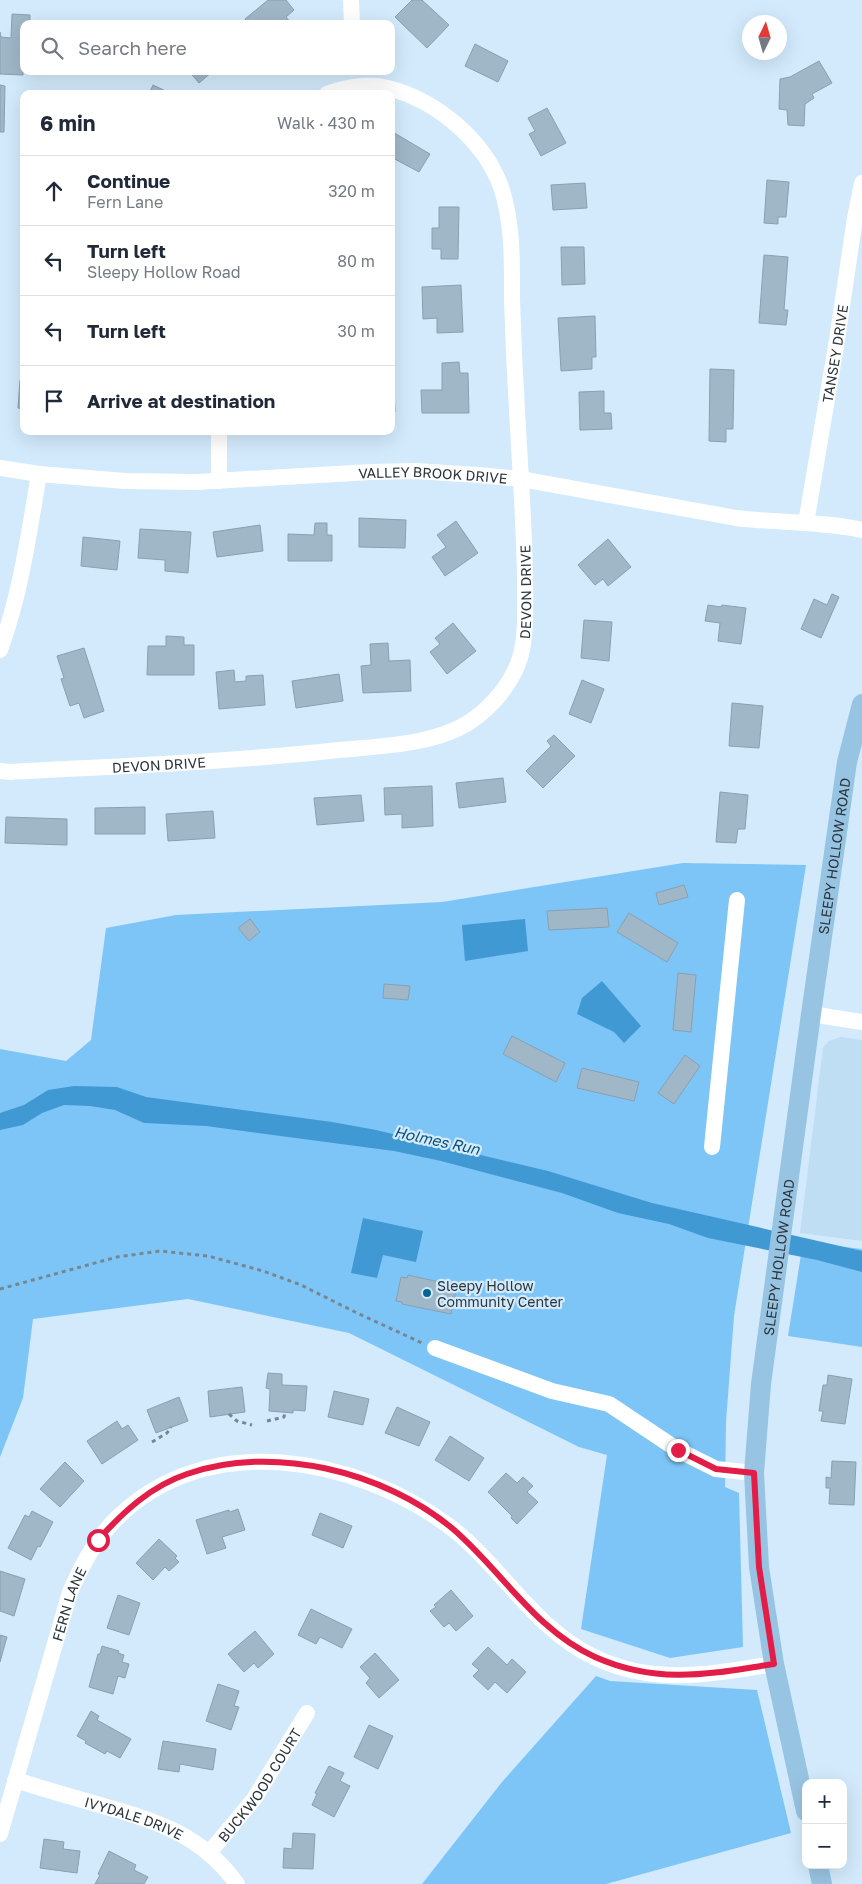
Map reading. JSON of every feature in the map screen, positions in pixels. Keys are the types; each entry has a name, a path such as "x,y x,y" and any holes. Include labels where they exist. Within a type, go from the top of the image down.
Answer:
{"main road":[{"name":"SLEEPY HOLLOW ROAD","path":"802,1793 774,1664 759,1567 754,1473 760,1384 811,1014 847,762 862,704"},
{"path":"819,1869 822,1884"}],"street":[{"path":"351,0 352,20"},
{"name":"DEVON DRIVE","path":"338,90 355,79 393,90"},
{"name":"DEVON DRIVE","path":"0,771 269,758 425,739 459,728 475,719 505,689 521,656 525,612 512,246 508,216 500,187 477,146 439,112 414,98 395,91"},
{"name":"TANSEY DRIVE","path":"806,523 862,183"},
{"path":"219,435 219,481"},
{"name":"VALLEY BROOK DRIVE","path":"0,468 39,474 125,481 197,482 414,471 521,479 670,504 736,518 806,523 862,530"},
{"path":"0,650 24,558 39,474"},
{"path":"712,1147 737,900"},
{"path":"811,1014 862,1022"},
{"path":"435,1348 552,1391 610,1404 678,1450 716,1469 754,1473"},
{"name":"FERN LANE","path":"0,1834 70,1592 82,1565 98,1540 137,1501 172,1480 211,1466 238,1462 306,1465 358,1477 389,1490 422,1507 452,1528 476,1550 550,1629 572,1645 594,1657 619,1667 674,1676 701,1675 774,1664"},
{"name":"BUCKWOOD COURT","path":"209,1853 254,1799 307,1713"},
{"name":"IVYDALE DRIVE","path":"15,1780 167,1826 189,1838 209,1853 237,1884"}],"path":[{"path":"0,1289 117,1258 160,1252 208,1256 263,1271 301,1285 435,1348"},
{"path":"267,1421 284,1417 285,1412"},
{"path":"229,1414 236,1421 252,1424"},
{"path":"152,1442 167,1433 171,1428"}],"shaded area":[{"path":"683,863 806,865 734,1316 726,1422 725,1487 739,1493 743,1647 670,1658 581,1629 607,1455 579,1447 349,1333 188,1299 33,1319 23,1398 0,1457 0,1049 66,1061 91,1040 106,928 176,915 442,902"},
{"path":"525,919 528,951 465,961 462,925"},
{"path":"602,981 641,1026 624,1043 614,1032 577,1014 582,998"},
{"path":"841,1037 862,1040 862,1241 800,1233 823,1048 829,1041"},
{"path":"74,1086 117,1087 146,1097 332,1122 376,1130 548,1171 652,1203 862,1251 862,1272 817,1260 708,1238 669,1224 618,1213 562,1193 441,1161 394,1151 206,1126 144,1123 115,1110 90,1106 64,1105 42,1113 23,1125 0,1130 0,1113 24,1105 48,1090"},
{"path":"363,1218 423,1231 416,1262 383,1255 377,1278 351,1273"},
{"path":"803,1242 862,1249 862,1347 788,1336"},
{"path":"596,1676 610,1681 757,1690 791,1833 606,1884 422,1884 502,1782"}],"building":[{"path":"268,0 286,0 294,10 286,17 288,20 245,19"},
{"path":"412,0 422,0 449,25 427,48 395,17"},
{"path":"12,14 30,15 30,20 20,20 20,75 0,74 0,32 1,37 11,38"},
{"path":"475,44 508,61 498,82 465,66"},
{"path":"819,61 832,83 812,94 814,98 805,104 804,126 788,125 787,110 779,109 780,79 790,77"},
{"path":"192,75 208,75 199,83"},
{"path":"0,85 5,86 4,132 0,132"},
{"path":"153,85 164,90 151,90"},
{"path":"547,108 566,143 541,156 529,134 535,131 528,118"},
{"path":"395,133 430,154 419,172 395,159"},
{"path":"767,180 789,182 786,217 778,217 778,224 764,223"},
{"path":"585,183 587,208 553,210 551,185"},
{"path":"439,207 459,207 458,259 441,259 441,249 432,249 432,228 439,228"},
{"path":"561,247 584,247 585,284 562,285"},
{"path":"764,255 788,257 784,310 788,310 786,325 759,323"},
{"path":"461,285 463,332 437,333 437,318 423,319 422,287"},
{"path":"595,316 596,357 592,357 592,369 561,371 558,318"},
{"path":"459,362 460,373 468,373 469,413 422,413 421,390 442,390 442,363"},
{"path":"710,369 734,370 733,429 726,429 726,442 709,441"},
{"path":"20,380 20,408 18,408"},
{"path":"604,391 604,413 611,413 612,429 580,430 579,392"},
{"path":"359,518 406,520 405,548 359,547"},
{"path":"456,521 478,553 445,576 432,557 446,547 437,535"},
{"path":"315,523 327,523 327,535 332,535 332,561 288,561 288,534 314,535"},
{"path":"260,525 263,551 217,557 213,532"},
{"path":"140,529 191,532 188,573 165,571 165,560 138,558"},
{"path":"83,537 120,541 117,570 81,566"},
{"path":"608,539 631,567 608,586 603,579 595,585 578,565"},
{"path":"832,594 839,597 821,638 801,629 814,599 827,605"},
{"path":"708,605 746,608 741,644 718,641 720,623 705,621"},
{"path":"584,620 612,622 609,661 581,658"},
{"path":"453,623 476,651 447,674 430,652 440,644 435,638"},
{"path":"166,636 184,637 184,645 194,645 194,675 147,675 148,646 166,646"},
{"path":"388,643 389,661 410,660 411,691 363,693 361,666 371,665 370,644"},
{"path":"84,648 104,711 84,718 79,703 70,706 61,679 64,678 57,656"},
{"path":"234,670 235,682 246,681 246,676 263,675 265,705 219,709 216,672"},
{"path":"339,674 343,701 296,708 292,681"},
{"path":"582,680 604,689 591,723 569,714"},
{"path":"732,703 763,706 759,748 729,746"},
{"path":"554,735 575,756 543,788 526,771 551,746 547,741"},
{"path":"503,778 506,802 459,808 456,783"},
{"path":"432,786 433,826 402,828 402,814 385,815 384,788"},
{"path":"720,792 748,795 745,829 738,829 736,843 716,842"},
{"path":"361,795 364,821 317,825 314,798"},
{"path":"145,807 145,834 95,834 95,808"},
{"path":"213,811 215,838 168,841 166,814"},
{"path":"6,817 67,819 67,845 5,843"},
{"path":"684,885 688,897 659,905 656,893"},
{"path":"607,908 609,927 549,930 547,911"},
{"path":"629,913 678,943 667,962 617,932"},
{"path":"250,919 260,932 249,941 238,928"},
{"path":"678,973 696,975 691,1032 673,1030"},
{"path":"384,984 410,986 408,1000 383,998"},
{"path":"512,1036 565,1063 556,1082 503,1054"},
{"path":"685,1055 700,1066 674,1104 658,1093"},
{"path":"582,1068 639,1082 634,1101 577,1088"},
{"name":"Sleepy Hollow Community Center","path":"408,1275 457,1286 451,1314 402,1304 402,1302 396,1301 401,1277 407,1278"},
{"path":"268,1373 282,1374 282,1385 307,1386 305,1411 293,1410 293,1413 269,1411 270,1389 266,1388"},
{"path":"828,1375 852,1379 845,1424 821,1421 823,1411 819,1411 823,1385 827,1385"},
{"path":"242,1387 245,1412 210,1417 208,1391"},
{"path":"334,1391 369,1399 363,1425 328,1417"},
{"path":"179,1397 188,1421 156,1433 147,1410"},
{"path":"397,1407 430,1422 419,1446 385,1433"},
{"path":"117,1421 122,1429 128,1425 138,1440 102,1464 87,1441"},
{"path":"450,1436 484,1458 469,1481 435,1460"},
{"path":"832,1461 856,1462 854,1505 829,1504 830,1488 826,1488 826,1477 831,1478"},
{"path":"65,1462 84,1481 60,1507 40,1489"},
{"path":"506,1473 517,1483 523,1477 533,1486 527,1492 538,1502 517,1524 511,1518 512,1516 488,1492"},
{"path":"238,1509 245,1530 222,1537 226,1548 207,1554 196,1520"},
{"path":"32,1511 53,1522 31,1560 8,1548 25,1515 29,1517"},
{"path":"320,1513 352,1526 343,1548 312,1535"},
{"path":"159,1539 177,1556 175,1558 179,1562 169,1571 165,1567 153,1580 136,1563"},
{"path":"0,1571 25,1579 14,1616 0,1611"},
{"path":"451,1590 473,1616 456,1631 449,1623 444,1627 430,1611"},
{"path":"118,1595 140,1603 129,1635 107,1628"},
{"path":"311,1609 352,1629 342,1648 320,1637 316,1644 298,1635"},
{"path":"255,1631 274,1654 258,1668 254,1663 244,1672 228,1654"},
{"path":"0,1635 7,1637 0,1662"},
{"path":"102,1646 119,1651 118,1653 124,1655 122,1662 129,1664 125,1678 118,1676 113,1694 89,1687"},
{"path":"488,1647 507,1665 512,1659 526,1672 507,1693 495,1682 488,1690 473,1676 479,1670 472,1664"},
{"path":"375,1653 399,1680 379,1698 366,1683 370,1678 360,1667"},
{"path":"218,1684 239,1691 234,1706 239,1707 231,1730 206,1721"},
{"path":"91,1711 99,1716 97,1720 131,1739 120,1758 107,1751 105,1754 85,1743 86,1741 77,1736"},
{"path":"369,1725 393,1736 378,1769 354,1757"},
{"path":"163,1741 216,1749 213,1770 180,1764 179,1772 158,1769"},
{"path":"329,1766 344,1773 340,1781 350,1786 334,1817 312,1805 317,1794 315,1793"},
{"path":"293,1833 315,1834 313,1869 283,1868 284,1848 292,1849"},
{"path":"44,1839 64,1842 63,1849 80,1851 77,1873 40,1868"},
{"path":"109,1851 136,1865 134,1870 148,1877 144,1884 95,1884"}],"place":[{"name":"Sleepy Hollow Community Center","path":"427,1293"}],"route":[{"path":"98,1540 137,1501 161,1486 186,1474 211,1466 238,1462 306,1465 358,1477 422,1507 452,1528 476,1550 550,1629 572,1645 594,1657 619,1667 674,1676 701,1675 774,1664 759,1567 754,1473 716,1469 678,1450"}],"water label":[{"name":"Holmes Run","path":"437,1140"}]}
